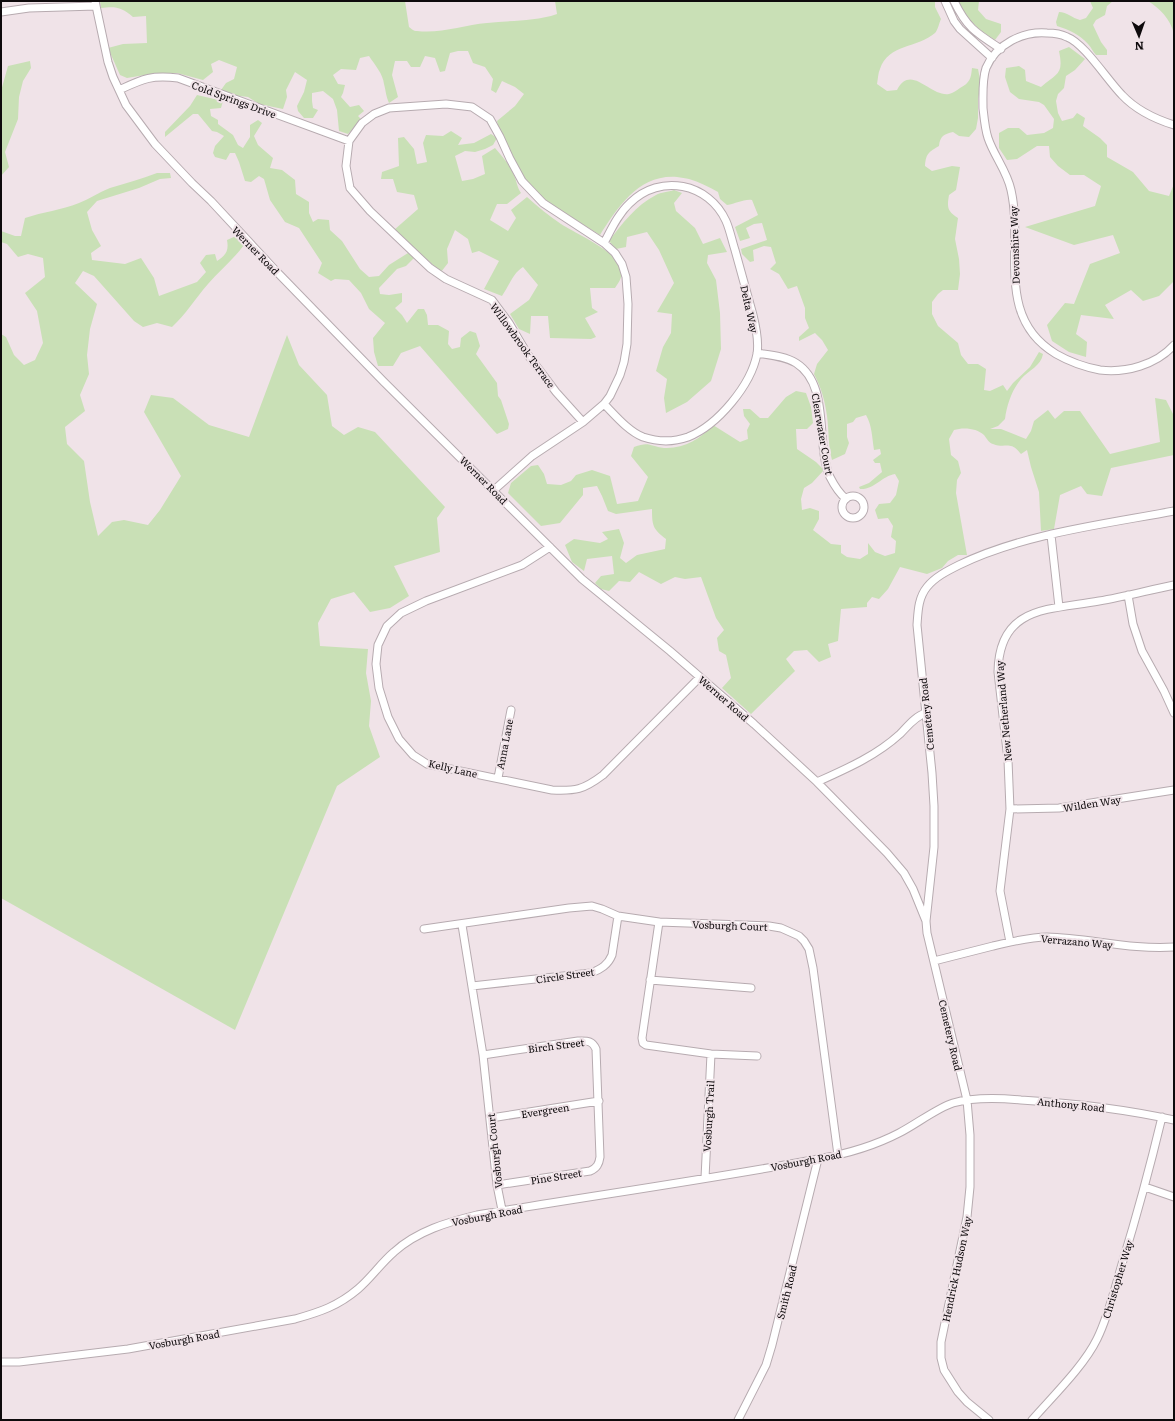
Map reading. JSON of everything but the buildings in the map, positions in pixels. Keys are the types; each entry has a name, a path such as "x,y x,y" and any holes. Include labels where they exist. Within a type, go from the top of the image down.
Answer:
{"street":[{"path":"945,1 954,21 960,29 992,58"},
{"path":"954,1 964,20 972,29 1001,49"},
{"path":"1,12 29,8 95,4"},
{"name":"Werner Road","path":"95,4 108,62 119,90 126,105 144,130 162,151 383,381 582,579 700,677 817,782 887,853 904,873 913,889 926,921"},
{"name":"Devonshire Way","path":"1174,125 1163,122 1146,114 1123,96 1084,50 1068,37 1048,33 1029,33 1015,38 992,58 986,68 983,84 984,117 988,138 1004,169 1011,189 1016,227 1014,270 1017,301 1024,319 1036,338 1048,349 1067,360 1087,368 1119,371 1132,369 1162,355 1174,345"},
{"name":"Cold Springs Drive","path":"119,90 144,79 160,76 178,78 349,141"},
{"name":"Willowbrook Terrace","path":"494,490 532,456 583,422 604,404 610,396 620,375 627,344 628,304 626,277 622,264 615,253 604,244 543,203 522,181 490,119 472,107 446,104 389,108 374,114 362,123 349,141 346,166 350,188 389,231 430,268 446,279 492,300 509,323 528,355 556,392 583,422"},
{"name":"Delta Way","path":"604,244 620,215 630,203 642,193 658,187 676,185 690,188 714,202 726,222 749,300 756,327 757,353 752,371 742,389 729,405 704,428 689,436 673,441 658,441 644,437 635,433 604,404"},
{"name":"Clearwater Court","path":"757,353 794,362 807,371 818,396 827,469 835,486 846,499"},
{"name":"Cemetery Road","path":"967,1100 927,933 926,921 934,846 932,773 917,625 918,605 926,588 937,577 980,555 1051,535 1174,511"},
{"path":"1051,535 1059,607"},
{"name":"Kelly Lane","path":"550,547 522,565 426,601 401,613 387,626 378,645 376,664 379,688 388,717 399,739 413,755 428,764 552,790 572,791 589,785 603,775 700,677"},
{"name":"New Netherland Way","path":"1010,942 1000,891 1010,809 1008,760 998,672 998,658 1002,644 1011,629 1026,616 1031,614 1059,607 1099,601 1174,585"},
{"path":"1128,595 1133,624 1142,651 1164,691 1174,714"},
{"name":"Anna Lane","path":"498,778 511,710"},
{"path":"817,782 864,760 898,736 918,717 926,713"},
{"name":"Wilden Way","path":"1010,809 1059,808 1174,790"},
{"name":"Vosburgh Court","path":"424,929 592,906 618,916 659,922 769,926 792,932 804,941 808,949 813,968 838,1155"},
{"name":"Circle Street","path":"472,986 591,973 599,970 610,961 618,916"},
{"path":"659,922 642,1038 643,1043 646,1045 711,1054 757,1056"},
{"name":"Vosburgh Court","path":"462,924 483,1055 491,1118 497,1185 502,1210"},
{"name":"Verrazano Way","path":"934,961 1010,942 1029,938 1046,937 1131,946 1162,948 1174,947"},
{"path":"650,980 751,988"},
{"name":"Birch Street","path":"483,1055 572,1041 589,1041 594,1044 596,1049 599,1101"},
{"name":"Vosburgh Trail","path":"705,1178 711,1054"},
{"name":"Anthony Road","path":"967,1100 1003,1098 1045,1101 1105,1108 1174,1120"},
{"name":"Vosburgh Road","path":"1,1362 19,1362 128,1349 295,1319 320,1312 336,1305 358,1289 394,1251 412,1239 452,1221 502,1210 650,1188 838,1155 879,1142 899,1133 951,1104 967,1100"},
{"name":"Hendrick Hudson Way","path":"967,1100 970,1135 969,1202 941,1342 941,1358 944,1370 958,1392 967,1402 989,1420"},
{"name":"Evergreen","path":"491,1118 599,1101"},
{"name":"Pine Street","path":"497,1185 595,1169 600,1157 599,1101"},
{"name":"Christopher Way","path":"1032,1420 1088,1354 1097,1339 1118,1278 1145,1187 1162,1117"},
{"name":"Smith Road","path":"738,1420 766,1365 818,1159"},
{"path":"1145,1187 1174,1197"}],"green space":[{"path":"100,1 405,1 409,27 414,31 426,32 478,24 531,20 548,17 557,14 555,1 935,1 935,7 941,19 936,32 928,38 904,47 890,55 884,61 880,69 877,84 887,91 897,90 902,83 908,80 915,80 942,94 949,94 968,82 972,68 978,69 981,84 978,99 978,118 976,129 969,137 959,136 953,132 943,136 940,140 939,146 927,156 925,166 932,171 952,166 960,167 956,190 949,195 948,203 950,211 958,218 955,239 960,274 958,290 943,290 932,302 932,314 938,326 958,343 961,355 968,364 978,364 986,369 984,390 990,391 1003,385 1007,391 1013,383 1030,367 1039,352 1043,354 1040,362 1021,379 1015,388 1007,408 1005,419 998,426 990,429 1001,429 1026,439 1031,431 1034,421 1048,410 1055,419 1064,411 1080,411 1110,454 1160,442 1155,398 1166,400 1174,416 1174,455 1111,468 1102,496 1087,494 1081,486 1060,495 1054,529 1041,531 1039,492 1027,450 1021,454 1014,447 997,445 989,442 984,435 978,431 966,428 954,430 949,439 951,455 958,461 961,473 957,480 956,493 967,555 958,555 948,561 942,568 927,574 900,567 888,589 879,599 872,597 867,603 867,607 841,609 838,641 828,644 831,657 819,662 807,650 794,651 786,659 795,671 751,714 722,688 731,678 726,655 719,651 717,638 724,630 716,618 701,577 685,579 675,577 661,584 639,572 630,582 619,581 609,591 601,589 595,583 601,576 614,574 612,556 587,559 584,571 572,562 565,545 574,539 600,543 608,539 602,532 619,529 624,543 620,558 626,563 637,555 665,549 666,539 654,527 652,509 616,514 608,511 597,486 583,488 583,495 560,523 541,526 508,493 511,483 531,466 538,465 544,474 547,484 561,485 571,481 576,475 592,470 610,476 617,504 638,501 648,477 631,456 634,447 646,444 664,448 678,447 697,439 713,425 740,442 748,439 747,430 750,424 744,416 743,409 750,409 760,418 768,418 786,397 796,391 806,393 811,407 813,423 807,429 796,429 797,449 816,462 824,470 812,483 804,488 801,499 802,510 810,508 819,511 819,519 813,530 831,544 841,545 841,553 847,557 860,559 868,554 868,543 875,552 885,556 895,553 896,541 891,537 893,526 888,518 878,519 875,510 879,504 890,503 896,495 899,481 895,474 886,477 865,489 860,489 859,487 869,483 882,472 880,463 875,463 873,460 881,454 880,449 874,450 871,427 866,415 856,418 853,422 847,424 847,437 849,443 845,454 832,460 825,405 821,389 814,374 817,364 828,350 822,340 815,333 799,341 799,337 809,328 805,318 805,308 797,286 788,289 779,274 770,269 776,263 771,247 764,246 753,250 754,261 750,262 742,254 741,249 767,240 762,223 754,224 746,228 750,238 740,241 735,227 758,215 752,200 727,205 720,199 718,192 700,183 686,178 664,177 651,181 631,194 614,214 600,235 546,202 523,177 499,129 497,121 515,106 524,94 515,87 502,81 496,93 491,90 493,79 485,67 473,63 468,51 450,53 445,71 440,72 435,58 425,56 420,67 411,67 407,61 395,61 392,75 398,97 389,103 382,77 369,56 360,58 356,70 341,69 333,75 338,84 345,85 341,97 350,107 359,105 364,111 358,116 361,119 348,134 339,131 337,110 333,99 323,91 312,93 313,108 318,110 313,118 304,118 298,111 297,106 304,92 307,80 295,72 286,90 287,97 283,109 259,104 248,97 232,95 221,90 226,83 234,79 237,67 219,60 211,64 213,72 203,80 177,73 157,73 127,78 120,75 108,48 123,44 147,43 146,16 133,17 118,8 101,8"},
{"path":"958,1 979,1 978,10 986,19 1001,24 1001,32 995,40 974,24"},
{"path":"1090,1 1113,1 1107,6 1105,15 1096,20 1093,25 1101,42 1107,50 1107,55 1096,55 1089,45 1077,35 1057,26 1056,22 1059,12 1065,13 1080,20 1086,18 1093,8"},
{"path":"1148,1 1174,1 1174,34 1170,23 1164,14"},
{"path":"1069,47 1085,59 1075,70 1066,76 1064,88 1058,94 1056,101 1058,113 1062,121 1073,118 1077,113 1085,118 1083,126 1107,145 1107,157 1133,172 1149,191 1169,196 1174,184 1174,281 1159,296 1143,301 1131,290 1105,305 1114,319 1081,315 1076,334 1087,342 1086,357 1069,352 1052,341 1047,325 1065,303 1074,304 1090,264 1120,253 1113,235 1074,245 1025,227 1095,206 1101,186 1084,175 1070,175 1058,166 1050,157 1049,146 1037,146 1017,159 1007,160 999,148 999,133 1008,128 1019,128 1027,135 1044,133 1053,128 1054,119 1044,105 1039,102 1019,99 1010,92 1005,77 1006,68 1019,66 1025,70 1026,81 1041,87 1055,76 1060,69 1061,65 1059,51"},
{"path":"30,61 31,68 23,81 19,97 18,119 5,152 9,167 1,176 1,91 8,66"},
{"path":"197,95 223,101 221,108 210,109 211,116 218,120 218,124 233,135 238,145 243,148 250,137 250,125 258,120 262,123 254,136 258,145 273,158 270,168 282,170 295,180 296,194 309,202 309,213 313,222 318,219 329,220 330,230 342,241 360,269 369,277 379,276 389,265 408,253 414,258 406,266 397,269 379,288 380,294 389,295 402,293 402,302 395,308 407,323 418,309 424,309 427,315 428,325 438,325 449,331 448,344 452,349 460,347 461,338 470,331 476,333 480,346 476,354 497,383 498,396 501,400 509,424 508,429 497,434 420,346 401,353 393,366 378,366 374,352 373,338 385,323 369,309 361,293 349,280 335,279 331,281 318,273 322,263 299,228 285,222 270,200 264,179 259,176 251,182 245,181 235,153 230,153 226,160 215,157 213,153 215,146 224,136 212,131 198,114 193,114 165,137 165,132 190,106"},
{"path":"451,131 462,138 458,145 474,143 491,134 497,138 493,145 485,149 475,152 465,151 455,156 462,181 473,179 485,174 482,156 495,148 508,164 514,175 521,193 507,204 497,204 490,220 508,231 516,218 511,210 527,197 561,224 599,246 616,260 622,274 620,281 615,288 590,288 592,308 598,312 585,318 596,337 591,339 550,338 548,316 531,316 530,334 519,329 510,314 529,300 538,285 523,267 514,276 502,296 484,289 499,261 479,251 472,253 468,239 455,230 447,249 448,263 441,272 394,230 418,209 414,195 397,192 393,179 381,179 382,172 399,166 398,138 404,137 414,149 417,164 427,162 423,143 426,135 443,136"},
{"path":"157,173 170,173 171,178 160,179 139,188 97,201 87,212 92,230 101,246 91,253 92,260 125,264 141,258 154,278 159,296 197,282 206,272 200,263 206,255 215,254 217,261 223,257 228,247 227,240 236,236 244,245 208,284 172,327 157,323 143,327 134,321 94,276 83,271 75,283 97,304 90,329 87,355 89,374 80,395 85,411 65,427 67,444 84,461 90,502 98,536 112,522 124,520 148,525 160,510 181,476 144,412 151,395 173,398 209,425 249,437 287,335 299,365 327,395 332,426 344,435 358,427 375,432 445,507 437,518 440,552 394,566 409,596 390,608 370,612 354,592 331,599 318,623 320,646 368,649 366,673 371,701 369,726 380,757 337,786 235,1030 1,898 1,334 6,337 14,355 24,365 35,360 43,343 37,311 25,293 45,277 43,258 28,254 18,257 7,244 1,242 1,231 15,236 21,236 25,218 72,205 102,191"},
{"path":"674,190 682,193 674,203 676,211 695,228 703,244 720,238 727,252 708,255 707,263 716,280 720,313 721,349 711,381 687,402 666,413 664,398 667,379 656,371 663,347 671,333 672,314 657,312 674,283 659,250 647,232 627,237 626,247 616,249 609,241 630,215 642,204 658,194"}]}
